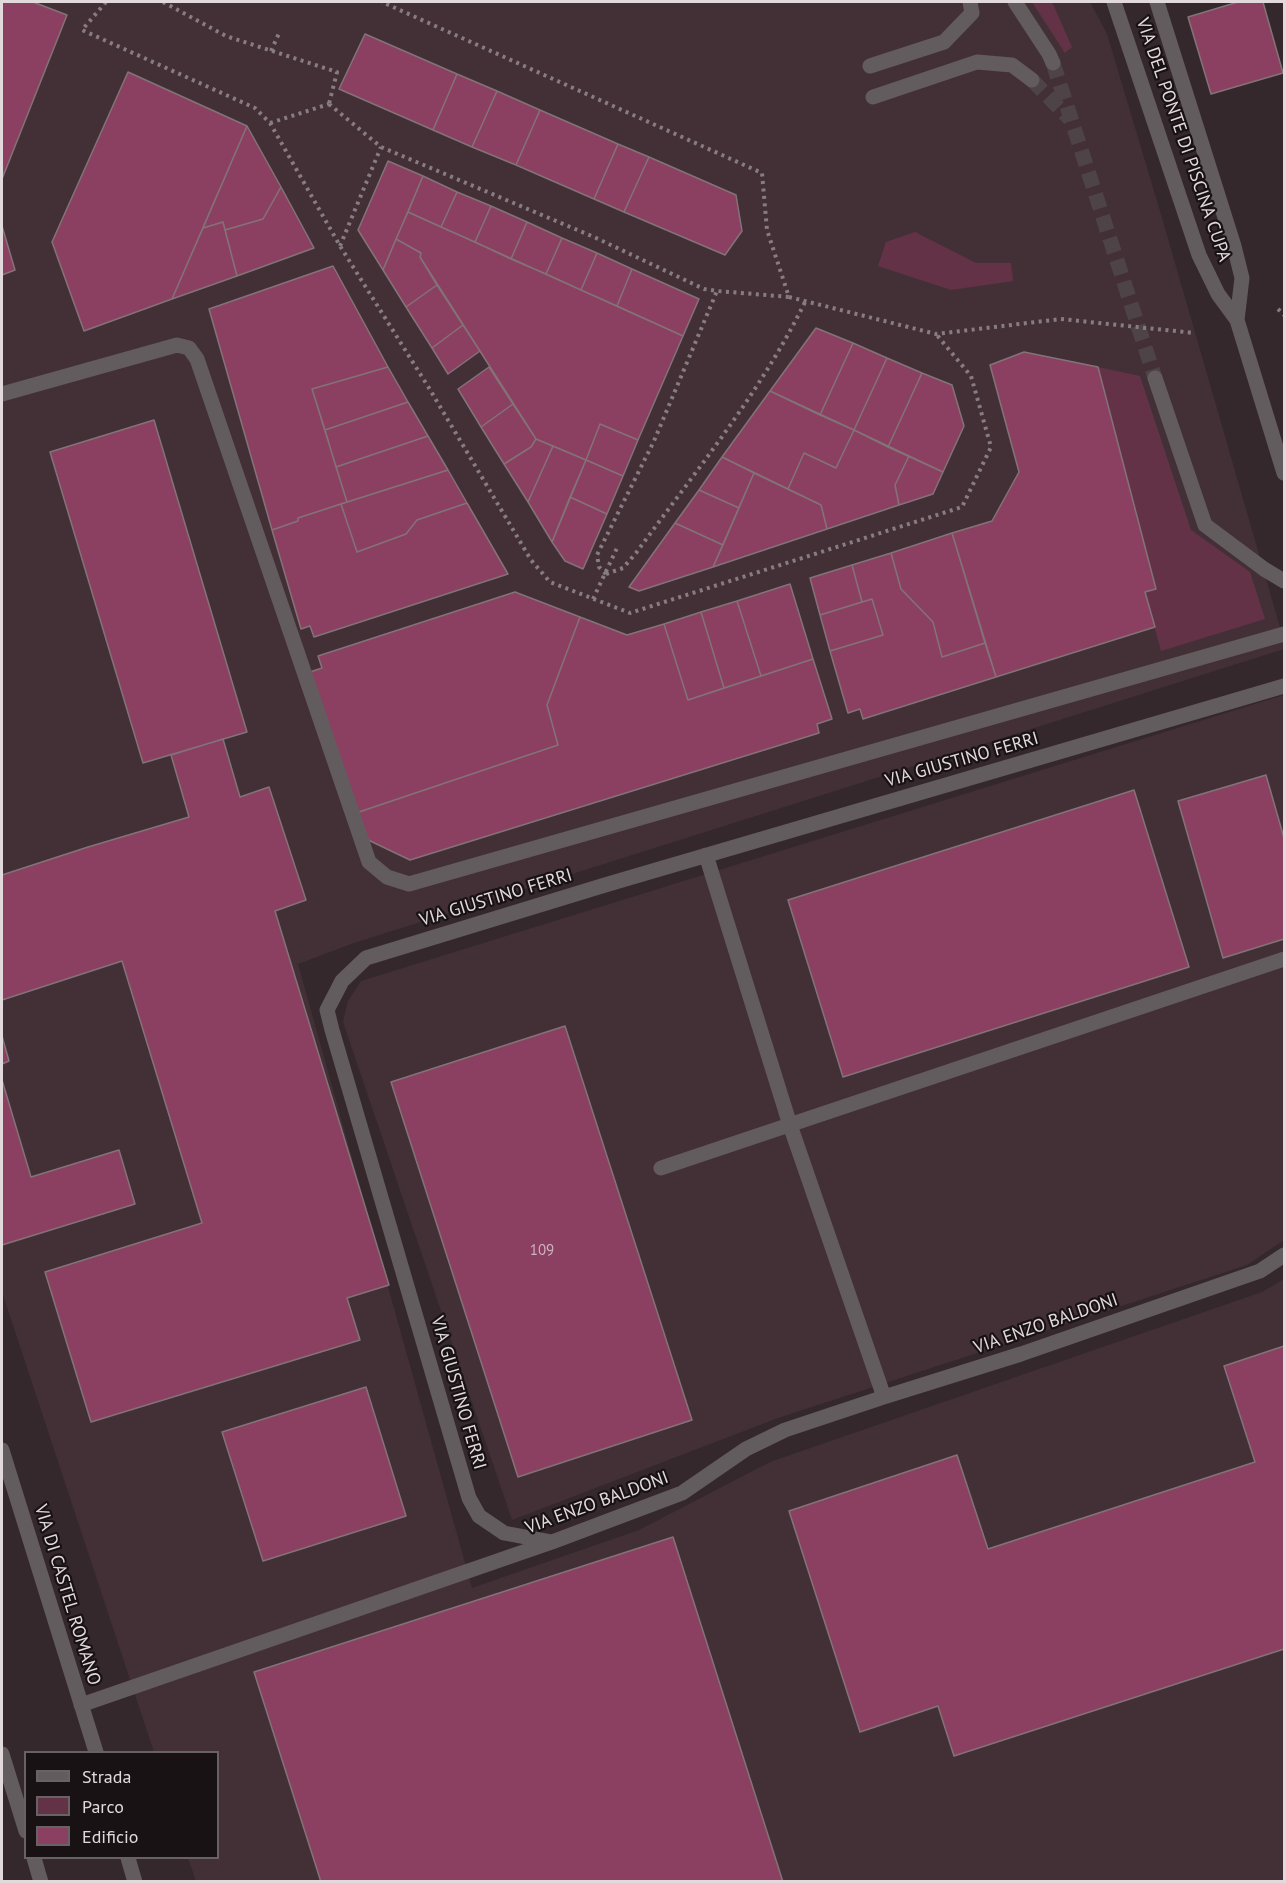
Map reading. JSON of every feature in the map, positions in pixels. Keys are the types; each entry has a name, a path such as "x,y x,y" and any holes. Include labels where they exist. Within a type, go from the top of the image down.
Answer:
{"street":[{"path":"870,66 944,42 972,13 970,2"},
{"path":"1015,2 1053,63"},
{"name":"VIA DEL PONTE DI PISCINA CUPA","path":"1114,2 1199,255 1218,294 1237,320 1284,473"},
{"name":"VIA DEL PONTE DI PISCINA CUPA","path":"1157,2 1234,246 1242,278 1237,320"},
{"path":"873,97 977,62 1012,65 1032,80"},
{"path":"2,394 177,345 189,348 197,359 369,862 387,877 409,884 1284,634"},
{"path":"1155,378 1204,525 1284,581"},
{"name":"VIA GIUSTINO FERRI","path":"552,1542 504,1533 480,1516 469,1498 327,1010 342,981 366,958 706,855 1284,686"},
{"path":"706,855 790,1125 884,1396"},
{"path":"662,1168 1284,959"},
{"name":"VIA ENZO BALDONI","path":"81,1706 552,1542 682,1493 746,1449 785,1431 884,1396 1021,1354 1260,1270 1284,1255"},
{"name":"VIA DI CASTEL ROMANO","path":"2,1450 96,1751"},
{"path":"2,1754 24,1825"},
{"path":"35,1859 41,1881"},
{"path":"129,1859 135,1881"}],"path":[{"path":"106,2 82,30 255,108 270,123 340,246 429,388 531,560 550,582 630,613 962,507 991,447 971,376 936,334"},
{"path":"163,2 226,36 337,72 329,104"},
{"path":"382,2 762,173 767,230 789,297"},
{"path":"270,51 280,31"},
{"path":"270,123 329,104"},
{"path":"329,104 381,147 594,237 704,289 789,297 936,334 1061,319 1194,333"},
{"path":"340,246 381,147"},
{"path":"606,574 599,567 597,555 654,441 717,291"},
{"path":"606,574 624,568 643,543 743,405 791,331 805,302"},
{"path":"1278,309 1284,315"},
{"path":"593,599 617,548"}],"shaded area":[{"path":"2,2 1090,2 1107,34 1284,641 1284,649 354,943 298,964 472,1588 639,1530 770,1462 1262,1292 1284,1279 1284,1881 196,1881 188,1859 219,1859 219,1751 154,1751 2,1292"},
{"path":"1284,695 1284,1240 1247,1265 778,1418 512,1520 343,1022 348,1001 361,981"}],"green space":[{"path":"1032,2 1052,2 1072,47 1065,53"},
{"path":"915,232 976,263 1011,263 1013,281 951,290 878,266 886,242"},
{"path":"1098,367 1140,376 1191,530 1250,572 1265,619 1161,651 1145,592 1156,589"}],"building":[{"path":"2,2 33,2 67,15 2,179"},
{"path":"1238,2 1263,2 1283,73 1211,94 1188,17"},
{"path":"365,34 457,74 433,130 339,89"},
{"path":"128,72 247,126 172,299 84,331 52,242"},
{"path":"457,74 497,91 472,147 433,130"},
{"path":"497,91 540,110 516,165 472,147"},
{"path":"540,110 618,144 594,199 516,165"},
{"path":"247,126 281,187 263,219 225,230 223,222 203,228"},
{"path":"618,144 649,157 624,212 594,199"},
{"path":"649,157 736,195 742,231 725,255 624,212"},
{"path":"388,161 423,176 383,270 358,230"},
{"path":"423,176 457,192 441,227 408,212"},
{"path":"281,187 314,248 237,276 225,230 263,219"},
{"path":"457,192 491,206 475,242 441,227"},
{"path":"491,206 527,222 511,259 475,242"},
{"path":"408,212 683,336 638,440 600,424 586,460 536,439 420,257 421,253 396,239"},
{"path":"223,222 237,276 172,299 203,228"},
{"path":"527,222 562,238 546,274 511,259"},
{"path":"2,226 15,270 2,275"},
{"path":"562,238 597,253 581,290 546,274"},
{"path":"396,239 421,253 420,257 437,285 406,307 383,270"},
{"path":"597,253 632,269 617,306 581,290"},
{"path":"333,266 388,367 312,389 347,502 298,518 298,521 272,530 209,309"},
{"path":"632,269 699,299 683,336 617,306"},
{"path":"437,285 463,325 432,348 406,307"},
{"path":"463,325 480,351 448,374 432,348"},
{"path":"816,328 853,343 820,415 770,391"},
{"path":"853,343 887,358 854,430 820,415"},
{"path":"1024,352 1098,367 1156,589 1145,592 1155,627 996,677 952,533 992,521 1019,472 990,365"},
{"path":"887,358 922,373 888,447 854,430"},
{"path":"388,367 408,402 325,430 312,389"},
{"path":"489,367 513,404 481,427 458,389"},
{"path":"922,373 952,385 964,426 943,472 888,447"},
{"path":"770,391 854,430 836,468 804,453 788,489 722,457"},
{"path":"408,402 428,436 336,467 325,430"},
{"path":"513,404 536,439 531,447 504,464 481,427"},
{"path":"154,420 247,732 143,763 50,452"},
{"path":"600,424 638,440 623,476 586,460"},
{"path":"854,430 909,456 895,485 899,505 827,529 821,505 788,489 804,453 836,468"},
{"path":"428,436 448,470 347,502 336,467"},
{"path":"536,439 553,446 528,502 504,464 531,447"},
{"path":"553,446 586,460 552,542 528,502"},
{"path":"909,456 943,472 933,494 899,505 895,485"},
{"path":"722,457 754,473 739,508 699,490"},
{"path":"586,460 623,476 607,514 570,497"},
{"path":"448,470 467,503 417,520 406,534 357,552 341,504"},
{"path":"754,473 821,505 827,529 713,567"},
{"path":"699,490 739,508 723,545 675,523"},
{"path":"570,497 607,514 583,569 565,561 552,542"},
{"path":"467,503 508,574 314,637 310,626 301,629 272,530 298,521 298,518 341,504 357,552 406,534 417,520"},
{"path":"675,523 723,545 713,567 639,591 629,587"},
{"path":"952,533 985,643 942,657 933,622 901,589 891,553"},
{"path":"891,553 901,589 933,622 942,657 985,643 996,677 863,719 860,709 848,713 830,651 883,635 872,599 862,602 852,565"},
{"path":"852,565 862,602 820,615 810,578"},
{"path":"790,584 813,659 761,676 737,601"},
{"path":"515,592 580,617 547,705 558,745 356,813 310,672 322,668 318,656"},
{"path":"872,599 883,635 830,651 820,615"},
{"path":"737,601 761,676 724,688 701,612"},
{"path":"701,612 724,688 688,700 664,624"},
{"path":"580,617 627,635 664,624 688,700 813,659 832,719 817,724 819,733 410,860 364,838 356,813 558,745 547,705"},
{"path":"223,739 240,797 269,787 306,900 275,911 389,1285 347,1298 360,1340 91,1422 45,1272 202,1223 122,961 2,1000 2,875 189,817 171,755"},
{"path":"1266,775 1284,838 1284,939 1223,958 1178,801"},
{"path":"1134,790 1189,967 843,1077 788,900"},
{"path":"565,1026 692,1420 518,1477 391,1082"},
{"path":"2,1036 9,1061 2,1064"},
{"path":"2,1080 31,1177 119,1150 135,1204 2,1245"},
{"path":"1284,1346 1284,1649 954,1756 938,1706 860,1732 789,1511 957,1455 988,1549 1255,1462 1224,1366"},
{"path":"366,1387 406,1516 263,1561 222,1432"},
{"path":"673,1537 783,1882 321,1882 254,1672"}],"tunnel":[{"path":"1053,63 1155,378"},
{"path":"1032,80 1070,119"}]}
